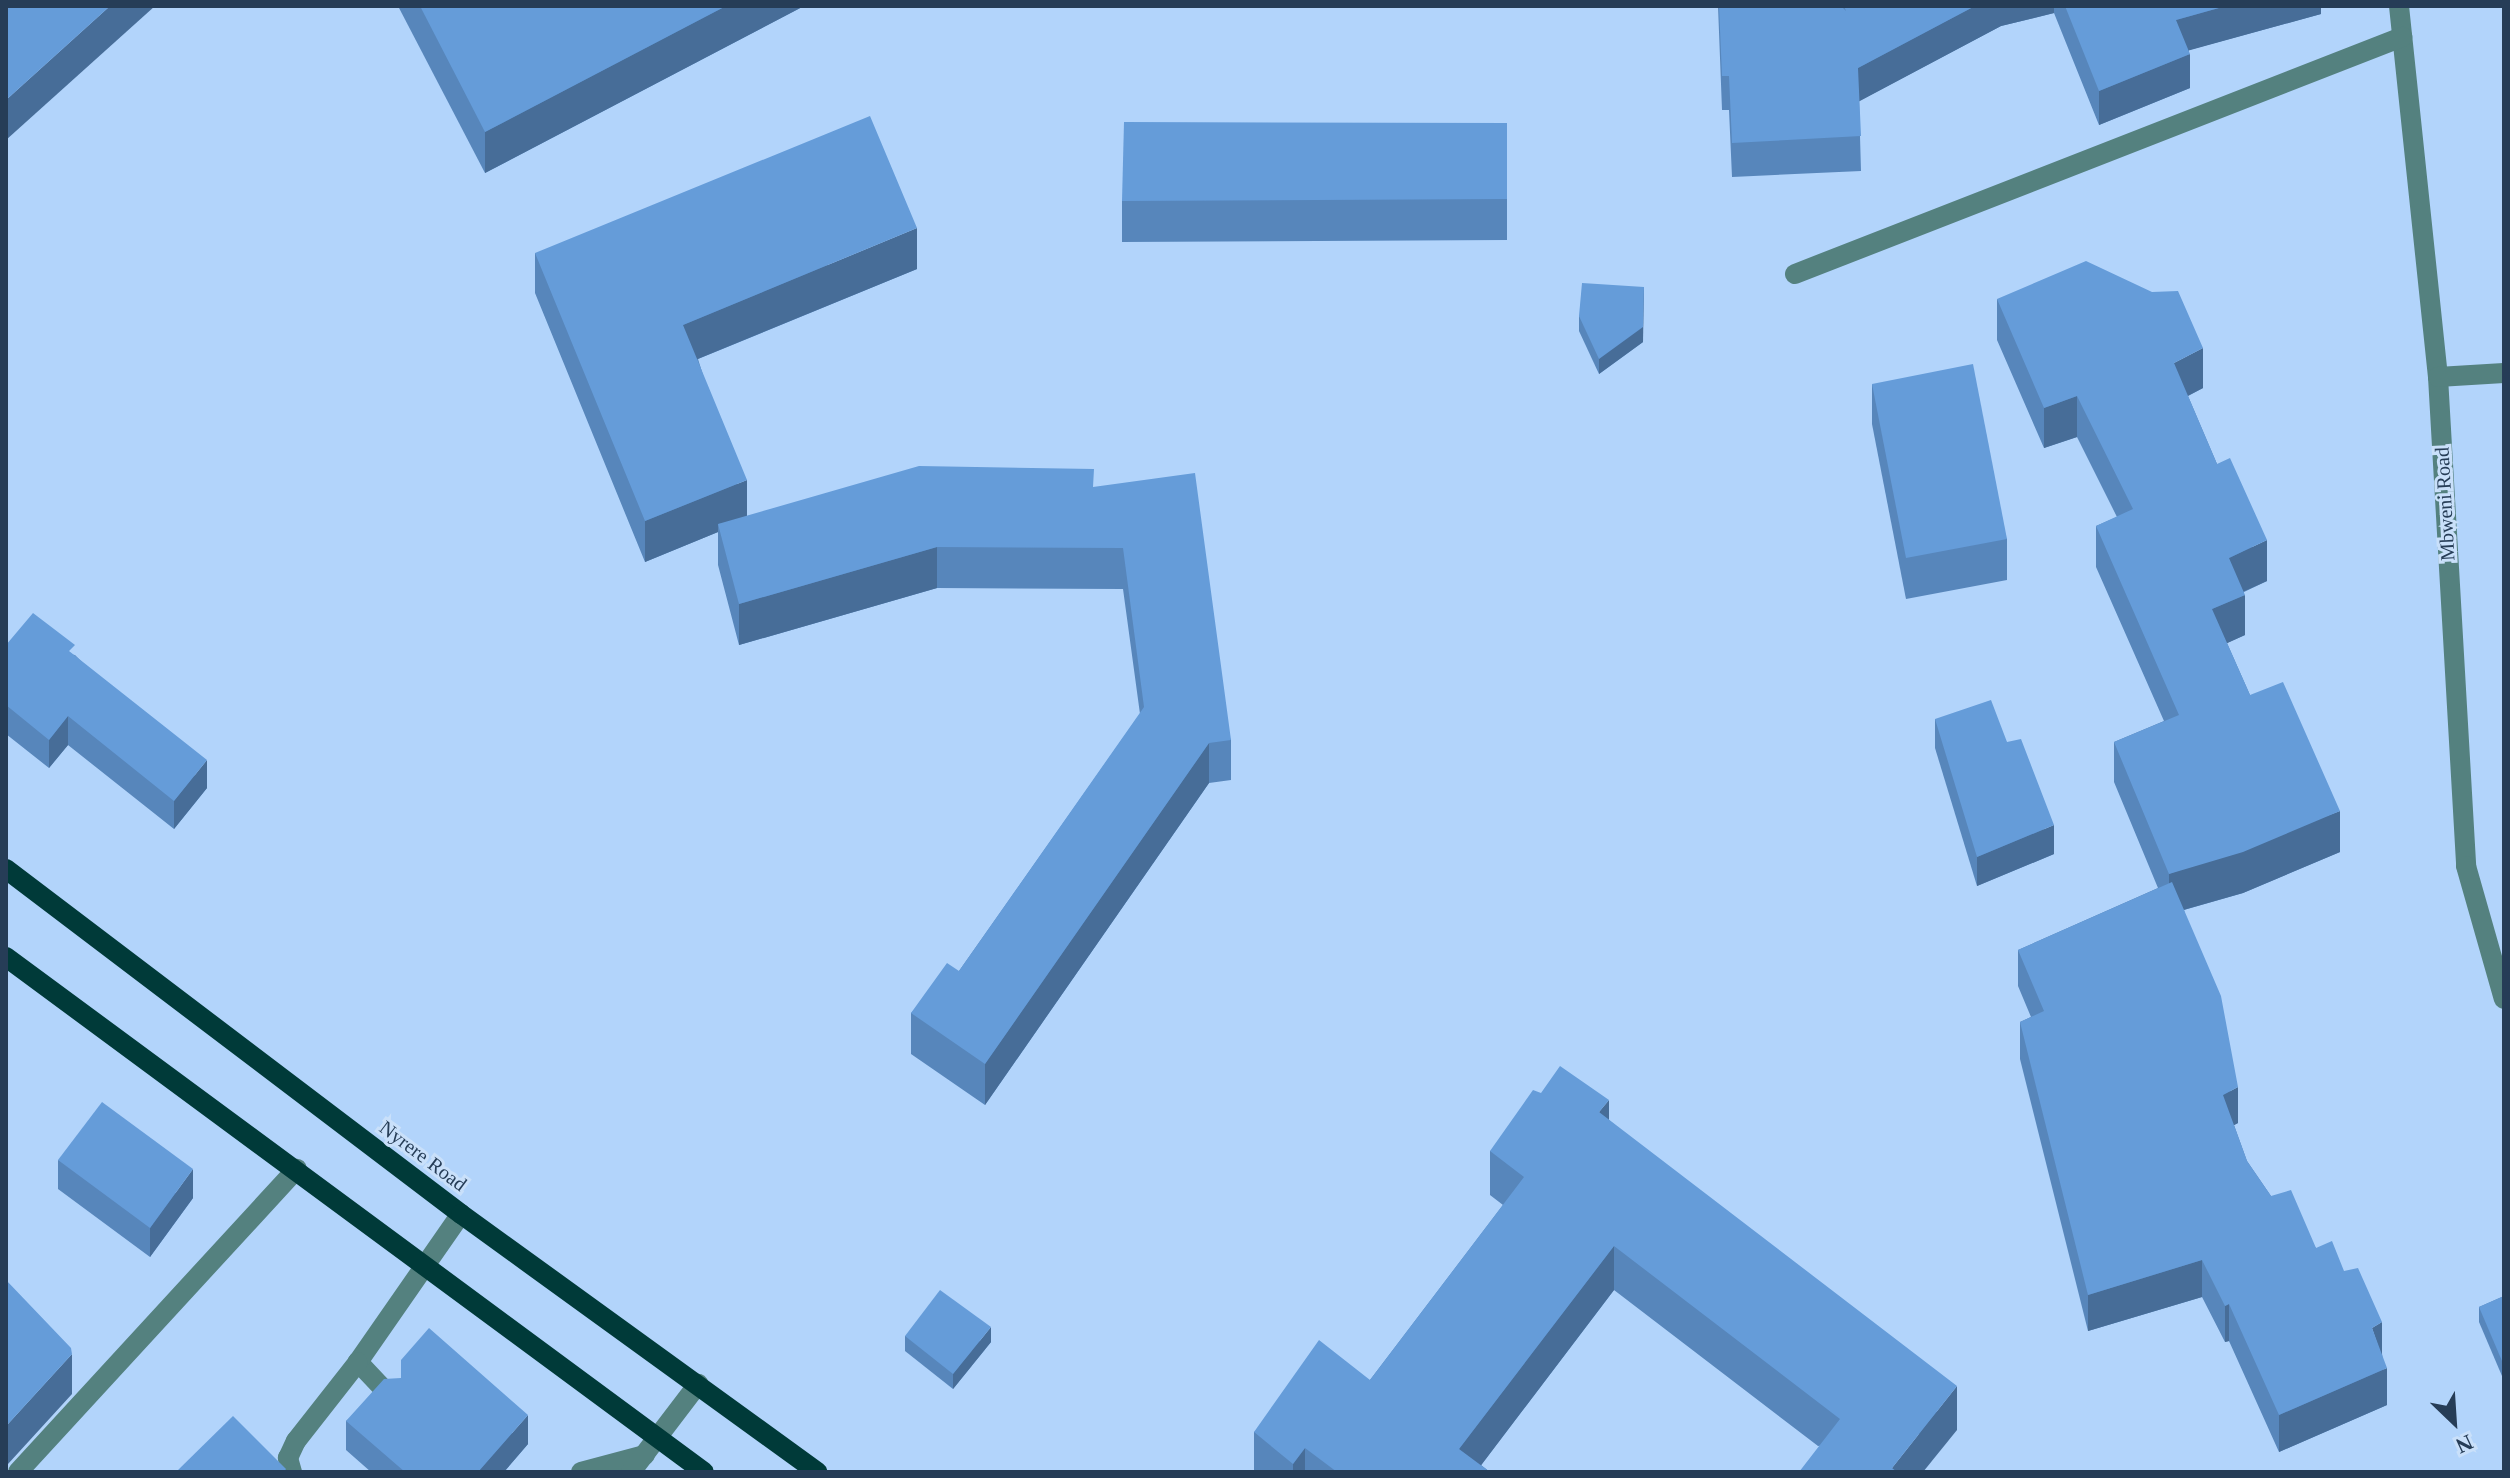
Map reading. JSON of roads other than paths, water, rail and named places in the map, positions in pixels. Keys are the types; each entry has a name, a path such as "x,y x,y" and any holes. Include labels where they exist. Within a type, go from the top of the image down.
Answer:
{"main road":[{"name":"Nyrere Road","path":"6,869 461,1214 818,1472"},
{"path":"6,957 426,1264 652,1446 704,1472"}],"street":[{"name":"Mbweni Road","path":"2399,6 2438,377 2466,866 2504,999"},
{"path":"1795,274 2402,37"},
{"path":"2438,377 2504,373"},
{"path":"18,1472 297,1169"},
{"path":"292,1472 288,1458 296,1441 358,1362 461,1214"},
{"path":"358,1362 392,1398"},
{"path":"631,1472 698,1384"},
{"path":"581,1472 652,1446"}]}
